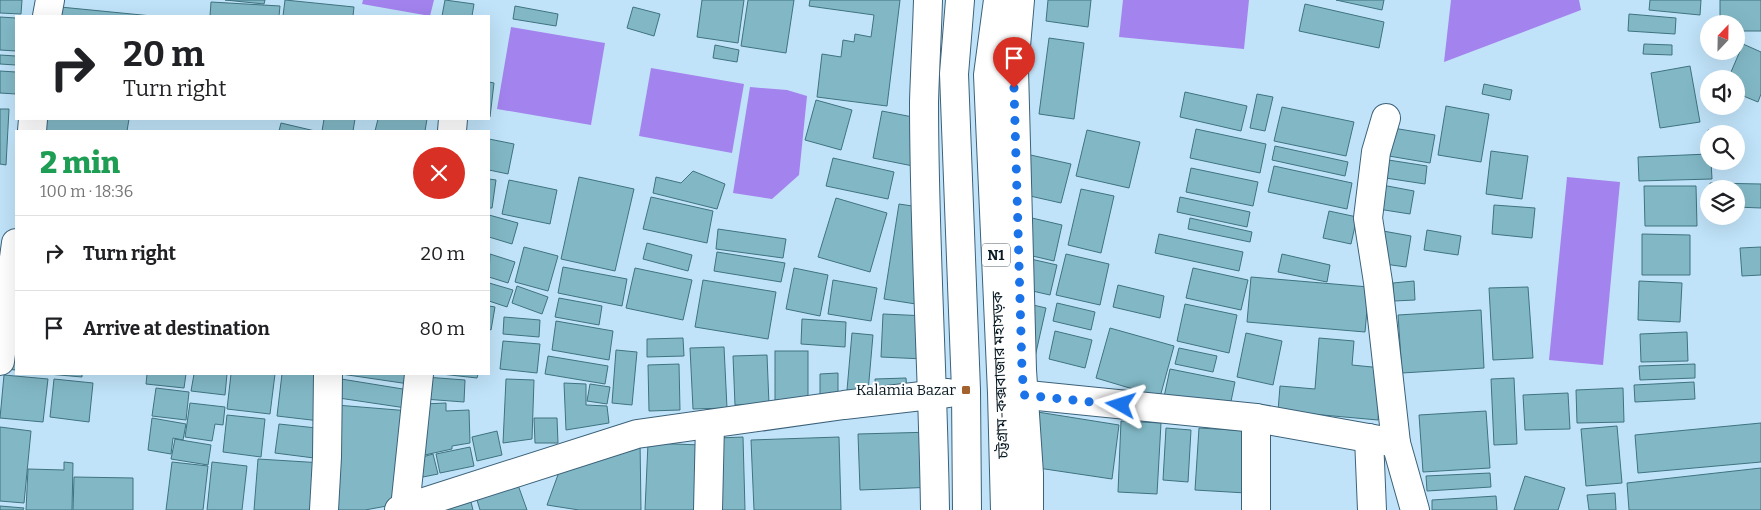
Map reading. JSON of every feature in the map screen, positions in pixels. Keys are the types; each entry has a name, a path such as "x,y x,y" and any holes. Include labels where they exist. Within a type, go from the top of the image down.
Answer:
{"main road":[{"path":"48,15 50,0"},
{"path":"928,0 924,101 928,288 940,394 935,510"},
{"name":"N1","path":"960,0 954,74 966,390 967,510"},
{"name":"চট্টগ্রাম-কক্সবাজার মহাসড়ক","path":"998,0 988,74 1005,510"},
{"path":"1020,0 1014,69 1022,370 1021,395 1029,510"},
{"path":"1386,118 1376,152 1368,218 1378,282 1396,443 1414,510"},
{"path":"0,361 15,250"},
{"path":"324,510 328,375"},
{"path":"419,375 402,509 637,434 940,394"},
{"path":"1021,395 1256,418 1396,443"},
{"path":"1256,418 1256,510"},
{"path":"708,510 710,424"},
{"path":"1369,438 1372,510"}],"shaded area":[{"path":"363,0 434,0 430,15 362,4"},
{"path":"1123,0 1249,0 1244,49 1119,37"},
{"path":"1451,0 1579,0 1581,10 1444,62"},
{"path":"511,27 605,43 591,125 497,109"},
{"path":"651,68 744,84 732,153 639,136"},
{"path":"750,87 787,90 807,96 799,175 772,199 733,193"},
{"path":"1567,177 1620,182 1603,365 1549,360"}],"building":[{"path":"0,0 22,0 21,14 0,13"},
{"path":"225,0 265,0 264,4"},
{"path":"285,0 354,7 353,15 283,15"},
{"path":"445,0 474,4 472,15 442,15"},
{"path":"702,0 744,0 738,43 697,37"},
{"path":"748,0 794,0 786,53 741,46"},
{"path":"810,0 900,0 887,106 817,97 822,54 841,57 843,40 854,42 855,34 871,37 874,15 809,6"},
{"path":"1048,0 1091,0 1088,27 1046,21"},
{"path":"1336,0 1384,0 1382,10"},
{"path":"1650,0 1701,0 1700,15 1649,10"},
{"path":"1720,0 1761,0 1761,31 1745,31 1745,15 1720,15"},
{"path":"211,2 280,6 279,15 210,15"},
{"path":"1305,4 1384,22 1379,48 1299,31"},
{"path":"50,6 142,15 49,15"},
{"path":"515,6 558,14 556,26 513,19"},
{"path":"633,7 660,14 654,36 627,28"},
{"path":"1629,14 1676,18 1675,34 1628,31"},
{"path":"0,17 15,18 15,51 0,50"},
{"path":"1049,38 1084,43 1074,119 1039,114"},
{"path":"1644,44 1672,45 1672,55 1643,54"},
{"path":"715,45 739,50 737,62 713,58"},
{"path":"1745,45 1761,52 1761,94 1758,102 1745,97 1745,70 1732,70 1736,60 1745,60"},
{"path":"0,55 15,56 15,65 0,64"},
{"path":"1690,66 1700,122 1660,128 1651,73"},
{"path":"0,71 15,72 15,94 0,93"},
{"path":"490,82 494,83 490,117"},
{"path":"1484,84 1512,90 1510,100 1482,94"},
{"path":"1185,92 1247,106 1241,131 1180,117"},
{"path":"1257,94 1273,97 1265,131 1250,128"},
{"path":"816,100 852,110 841,150 805,140"},
{"path":"1446,106 1489,114 1481,162 1438,155"},
{"path":"1282,107 1354,122 1346,156 1274,141"},
{"path":"0,109 9,109 6,165 0,164"},
{"path":"882,111 928,120 918,167 873,158"},
{"path":"43,120 129,120 127,130 42,130"},
{"path":"324,120 355,120 353,130 322,130"},
{"path":"378,120 427,120 425,130 375,130"},
{"path":"281,123 311,130 279,130"},
{"path":"1387,127 1435,135 1430,163 1383,155"},
{"path":"1196,129 1266,144 1260,173 1190,158"},
{"path":"1087,130 1140,142 1129,188 1076,176"},
{"path":"490,139 514,144 508,174 490,170"},
{"path":"1275,146 1348,162 1345,176 1272,160"},
{"path":"1491,151 1528,156 1522,199 1486,194"},
{"path":"1017,152 1071,164 1061,203 1008,191"},
{"path":"1700,154 1700,170 1712,170 1712,179 1639,181 1638,157"},
{"path":"833,158 894,172 888,199 826,186"},
{"path":"1382,159 1427,166 1425,184 1379,177"},
{"path":"1274,166 1352,183 1347,209 1268,192"},
{"path":"1191,168 1258,182 1253,206 1186,192"},
{"path":"693,171 725,184 717,209 653,193 656,177 681,183"},
{"path":"579,177 634,189 615,271 561,259"},
{"path":"490,179 496,180 492,208 490,208"},
{"path":"509,180 557,190 550,224 502,214"},
{"path":"1745,184 1761,184 1761,208 1745,207"},
{"path":"1382,185 1414,191 1410,214 1378,209"},
{"path":"1644,186 1696,186 1697,226 1645,226"},
{"path":"1081,189 1114,196 1101,253 1068,245"},
{"path":"651,197 713,211 707,243 643,229"},
{"path":"1180,197 1250,212 1247,227 1177,212"},
{"path":"836,198 887,213 870,272 818,257"},
{"path":"899,204 919,207 922,305 884,299"},
{"path":"1494,205 1535,208 1532,238 1492,234"},
{"path":"1002,211 1062,225 1054,261 994,247"},
{"path":"1329,211 1357,217 1351,244 1323,238"},
{"path":"490,215 518,223 512,244 490,237"},
{"path":"1190,218 1252,232 1250,242 1188,229"},
{"path":"718,229 786,239 783,258 716,249"},
{"path":"1427,230 1461,236 1458,255 1424,250"},
{"path":"1383,231 1411,236 1406,267 1377,263"},
{"path":"1159,234 1243,252 1239,271 1155,253"},
{"path":"1642,234 1690,235 1690,275 1642,275"},
{"path":"647,243 692,255 688,271 643,259"},
{"path":"524,247 558,256 548,291 515,282"},
{"path":"1761,247 1761,275 1742,276 1740,248"},
{"path":"717,252 785,263 781,282 714,271"},
{"path":"490,254 515,262 508,283 490,277"},
{"path":"1066,254 1109,264 1100,305 1056,295"},
{"path":"1282,254 1330,265 1327,282 1278,272"},
{"path":"1022,257 1057,265 1050,295 1015,287"},
{"path":"563,267 627,279 622,306 558,293"},
{"path":"635,268 692,280 683,320 626,308"},
{"path":"794,268 828,275 820,316 786,309"},
{"path":"1193,268 1248,280 1241,310 1186,298"},
{"path":"1251,277 1369,287 1365,332 1247,322"},
{"path":"703,280 776,292 768,339 695,327"},
{"path":"833,280 877,288 871,321 828,314"},
{"path":"1414,281 1415,300 1394,301 1393,283"},
{"path":"1639,281 1682,283 1680,322 1638,320"},
{"path":"490,283 513,290 507,307 490,301"},
{"path":"1118,285 1164,296 1160,318 1113,307"},
{"path":"517,286 548,297 542,314 512,303"},
{"path":"1528,287 1533,358 1493,360 1489,288"},
{"path":"559,298 602,306 599,325 555,317"},
{"path":"1020,302 1046,308 1035,357"},
{"path":"1057,303 1095,312 1091,330 1053,321"},
{"path":"1185,304 1237,315 1229,353 1177,341"},
{"path":"490,306 495,307 490,330"},
{"path":"1481,310 1484,368 1402,373 1398,315"},
{"path":"883,314 927,316 924,359 881,357"},
{"path":"504,317 540,320 539,337 503,334"},
{"path":"802,319 846,322 845,347 801,344"},
{"path":"556,321 613,331 609,360 552,350"},
{"path":"1110,328 1174,346 1160,397 1096,378"},
{"path":"1055,331 1092,340 1085,368 1049,359"},
{"path":"1687,332 1688,361 1641,362 1640,334"},
{"path":"852,333 873,335 868,392 847,390"},
{"path":"1246,333 1282,341 1273,385 1237,377"},
{"path":"683,338 684,356 647,357 647,339"},
{"path":"1319,338 1354,341 1352,365 1382,368 1378,420 1278,411 1280,386 1315,389"},
{"path":"503,341 540,344 537,373 500,369"},
{"path":"15,343 15,370 4,369"},
{"path":"724,347 727,408 693,409 690,348"},
{"path":"1179,348 1217,356 1213,372 1175,364"},
{"path":"616,350 637,352 632,405 612,403"},
{"path":"775,351 808,351 808,400 775,400"},
{"path":"767,355 769,404 735,405 733,356"},
{"path":"548,356 608,366 605,384 545,374"},
{"path":"679,364 680,410 649,411 648,365"},
{"path":"1695,364 1695,378 1640,380 1639,366"},
{"path":"1170,369 1235,382 1229,411 1164,397"},
{"path":"838,373 838,397 820,397 820,374"},
{"path":"4,375 48,379 43,422 0,418"},
{"path":"59,375 82,375 82,377"},
{"path":"147,375 186,375 184,388 146,384"},
{"path":"194,375 227,375 225,395 191,391"},
{"path":"231,375 275,375 270,414 227,409"},
{"path":"282,375 327,375 320,421 277,416"},
{"path":"348,375 411,375 409,384"},
{"path":"450,375 478,375 477,378"},
{"path":"425,377 465,380 464,402 424,399"},
{"path":"335,378 409,390 406,408 332,397"},
{"path":"906,378 907,392 876,394 875,379"},
{"path":"1514,378 1517,444 1494,445 1491,379"},
{"path":"54,379 93,383 89,422 50,417"},
{"path":"506,379 534,380 532,439 503,443"},
{"path":"1694,382 1695,399 1635,402 1634,385"},
{"path":"564,383 586,384 586,405 607,406 609,423 566,430"},
{"path":"590,384 610,387 607,404 587,401"},
{"path":"156,388 189,392 186,420 152,416"},
{"path":"1623,388 1624,422 1577,423 1576,390"},
{"path":"1568,393 1570,429 1525,430 1523,395"},
{"path":"190,403 225,407 223,425 215,424 212,441 185,437"},
{"path":"446,403 446,411 469,410 470,443 452,446 452,449 420,456 423,404"},
{"path":"336,405 410,411 403,503 365,510 328,510"},
{"path":"1025,410 1119,425 1112,479 1018,465"},
{"path":"1486,411 1490,468 1423,472 1419,415"},
{"path":"227,415 265,419 261,457 223,452"},
{"path":"152,418 186,424 183,440 173,438 171,454 148,450"},
{"path":"534,418 557,418 558,443 535,443"},
{"path":"1121,421 1161,423 1157,494 1118,492"},
{"path":"1761,423 1761,462 1638,473 1635,435"},
{"path":"279,424 326,429 322,459 275,453"},
{"path":"1617,426 1622,483 1586,486 1581,429"},
{"path":"0,427 31,431 24,503 0,501"},
{"path":"1166,428 1191,430 1188,482 1163,480"},
{"path":"1199,428 1249,431 1246,493 1195,490"},
{"path":"497,431 502,455 477,461 472,437"},
{"path":"934,432 936,487 860,490 858,434"},
{"path":"743,437 745,510 721,510 719,438"},
{"path":"839,437 841,510 754,510 751,440"},
{"path":"175,439 211,445 208,465 171,459"},
{"path":"640,440 641,510 579,510 547,505 563,461"},
{"path":"648,443 701,445 699,510 645,510"},
{"path":"470,447 474,466 440,473 436,454"},
{"path":"433,454 438,474 423,477 419,458"},
{"path":"258,459 323,463 320,510 254,510"},
{"path":"64,462 73,463 72,510 26,510 28,469 64,470"},
{"path":"172,462 208,466 203,510 166,510"},
{"path":"212,462 247,466 242,510 207,510"},
{"path":"1761,468 1761,510 1629,510 1627,483"},
{"path":"1490,473 1491,487 1427,491 1426,476"},
{"path":"1525,476 1565,488 1558,510 1514,510"},
{"path":"74,477 133,478 133,510 73,510"},
{"path":"518,485 527,510 480,510 477,500"},
{"path":"1615,493 1616,510 1589,510 1587,495"},
{"path":"1496,496 1497,510 1432,510 1432,500"},
{"path":"471,502 473,510 440,510"},
{"path":"0,506 24,508 23,510 0,510"}],"tunnel":[{"path":"948,393 1018,394"}],"place":[{"name":"Kalamia Bazar","path":"966,390"}],"route":[{"path":"1014,88 1024,395 1121,405"}]}
